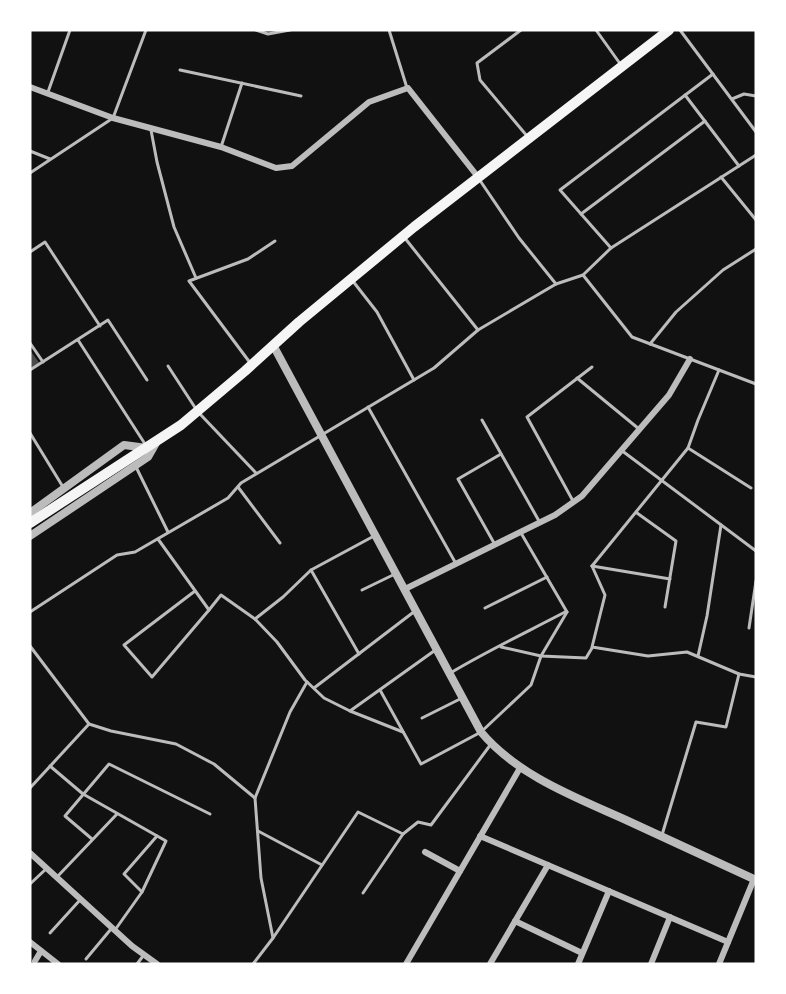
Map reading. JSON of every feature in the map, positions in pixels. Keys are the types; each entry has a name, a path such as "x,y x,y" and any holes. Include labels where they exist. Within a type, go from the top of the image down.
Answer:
{"main road":[{"path":"30,523 104,475 133,462 198,411 403,235 669,30"}],"street":[{"path":"30,87 113,118 221,147 276,168 292,166 369,102 408,88 478,177"},
{"path":"273,345 481,732 491,744 520,768 563,792 755,877 719,964"},
{"path":"405,589 539,523 582,496 669,395 690,359"},
{"path":"30,513 124,445 152,446"},
{"path":"30,536 133,462"},
{"path":"406,964 520,768"},
{"path":"480,836 728,942"},
{"path":"30,852 114,929 157,964"},
{"path":"425,852 460,871"},
{"path":"490,964 548,865"},
{"path":"578,964 609,891"},
{"path":"651,964 670,917"},
{"path":"515,921 582,953"},
{"path":"30,942 58,964"},
{"path":"34,961 41,951"}],"lane":[{"path":"48,94 70,30"},
{"path":"30,173 113,118 146,30"},
{"path":"256,30 268,32 290,30"},
{"path":"389,30 408,88"},
{"path":"521,30 477,63 480,80 529,138"},
{"path":"596,30 622,66"},
{"path":"680,30 756,132"},
{"path":"180,70 301,96"},
{"path":"611,248 560,190 713,74"},
{"path":"221,147 242,83"},
{"path":"732,99 744,94 756,96"},
{"path":"685,95 739,166"},
{"path":"581,214 705,121"},
{"path":"151,130 174,227 196,278"},
{"path":"30,151 50,159"},
{"path":"30,612 117,555 135,552 228,498 256,473 434,368 478,330 556,284 583,275 611,248 756,155"},
{"path":"478,177 519,238 556,284"},
{"path":"722,177 756,220"},
{"path":"403,235 478,330"},
{"path":"252,365 189,281 248,259 275,241"},
{"path":"30,252 45,242 100,326"},
{"path":"650,344 676,312 723,270 756,249"},
{"path":"583,275 632,337 756,384"},
{"path":"351,279 377,312 414,380"},
{"path":"30,370 108,320 147,380"},
{"path":"78,340 152,446"},
{"path":"30,344 43,362"},
{"path":"168,366 198,411 256,473"},
{"path":"573,502 527,417 592,367"},
{"path":"592,566 688,448 719,370"},
{"path":"577,378 639,429"},
{"path":"368,407 456,564"},
{"path":"482,420 539,523"},
{"path":"30,434 64,489"},
{"path":"688,448 752,488"},
{"path":"621,450 756,551"},
{"path":"495,544 458,479 501,454"},
{"path":"133,462 168,532"},
{"path":"238,487 280,543"},
{"path":"637,512 676,541 665,607"},
{"path":"698,656 707,616 721,525"},
{"path":"521,532 567,612"},
{"path":"255,619 283,597 311,570 376,536"},
{"path":"158,539 209,610"},
{"path":"592,566 670,579"},
{"path":"500,647 541,656 586,658 592,647 605,595 592,566"},
{"path":"311,570 359,654"},
{"path":"362,590 396,573"},
{"path":"484,608 547,577"},
{"path":"749,628 756,580"},
{"path":"195,591 124,645 152,677 221,595 255,619 277,642 307,682 324,698 403,732"},
{"path":"314,688 417,611"},
{"path":"450,673 488,650 500,647 567,612"},
{"path":"380,690 421,764 481,732 531,685 541,656 567,612"},
{"path":"30,646 89,724 111,731 176,744 214,764 255,798"},
{"path":"592,647 648,656 687,652 740,674 756,677"},
{"path":"350,711 437,649"},
{"path":"661,836 696,722 726,727 740,674"},
{"path":"273,938 261,878 255,798 290,712 307,682"},
{"path":"422,718 464,698"},
{"path":"30,788 89,724"},
{"path":"363,893 403,834 417,822 431,825 491,744"},
{"path":"92,839 65,816 109,764 210,814"},
{"path":"50,766 83,794 166,840 142,892 114,929 86,959"},
{"path":"253,964 358,812 403,834"},
{"path":"57,877 117,814"},
{"path":"256,831 322,865"},
{"path":"142,892 124,874 157,836"},
{"path":"30,884 47,868"},
{"path":"50,933 81,899"},
{"path":"137,964 144,954"}],"building":[{"path":"30,350 40,364 30,370"}]}
